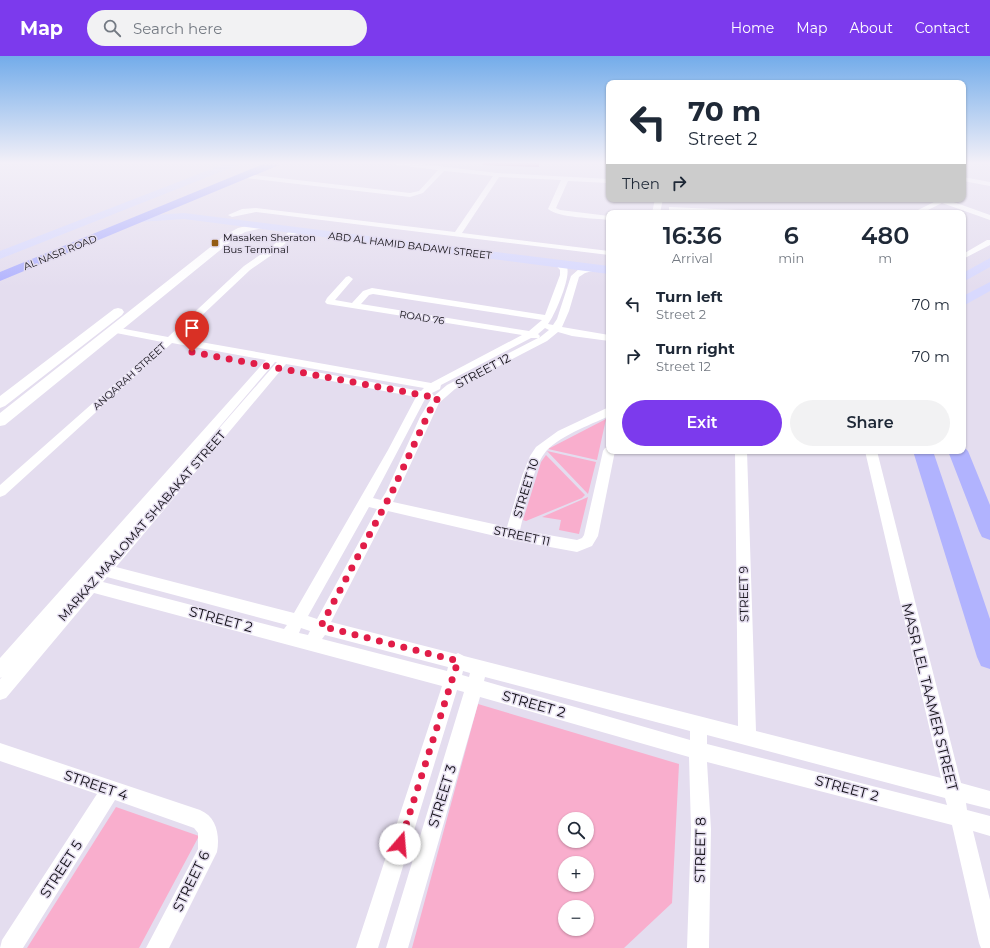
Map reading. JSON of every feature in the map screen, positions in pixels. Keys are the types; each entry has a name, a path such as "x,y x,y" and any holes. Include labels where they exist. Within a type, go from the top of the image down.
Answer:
{"main road":[{"path":"0,248 112,205"},
{"path":"0,255 129,205"},
{"name":"AL NASR ROAD","path":"0,267 153,205"},
{"name":"AL NASR ROAD","path":"0,277 175,205"},
{"path":"184,216 185,212 195,208 194,205"},
{"name":"ABD AL HAMID BADAWI STREET","path":"195,208 203,211 232,215 606,262"},
{"name":"ABD AL HAMID BADAWI STREET","path":"139,219 184,216 221,226 259,226 302,223 606,270"},
{"path":"0,284 34,262"},
{"path":"966,276 990,262"},
{"path":"966,300 989,288"},
{"path":"924,454 990,657"},
{"path":"959,454 990,531"}],"street":[{"path":"456,234 478,205"},
{"path":"465,235 483,205"},
{"path":"554,205 552,209 559,212 606,218"},
{"path":"922,210 932,205"},
{"path":"956,205 990,218"},
{"path":"960,205 990,214"},
{"path":"302,223 456,234 606,253"},
{"name":"ANQARAH STREET","path":"0,492 247,268 302,223"},
{"path":"0,403 221,226 235,233"},
{"path":"0,421 235,233 246,228 259,226"},
{"path":"966,255 990,242"},
{"path":"546,321 565,273 563,267 558,263"},
{"path":"557,329 576,276 582,271 593,268"},
{"name":"ROAD 76","path":"349,279 329,301 532,334 544,339"},
{"path":"354,306 366,293 372,291 546,321 557,329 606,337"},
{"name":"STREET 12","path":"288,637 423,395 432,386 532,334 546,321"},
{"name":"STREET 12","path":"312,643 385,506 432,406 438,398 448,390 544,339 557,329"},
{"path":"509,330 513,344"},
{"path":"110,333 275,363 438,398"},
{"path":"275,363 432,386 448,390"},
{"name":"MARKAZ MAALOMAT SHABAKAT STREET","path":"0,692 85,583 275,363"},
{"name":"STREET 10","path":"512,534 529,476 539,450 554,440 606,413"},
{"name":"STREET 11","path":"365,501 512,534 572,546 580,545 587,542 592,532 608,454"},
{"name":"STREET 9","path":"741,454 747,737"},
{"name":"MASR LEL TAAMER STREET","path":"873,454 990,943"},
{"name":"STREET 2","path":"98,568 990,800"},
{"name":"MARKAZ MAALOMAT SHABAKAT STREET","path":"0,670 85,583"},
{"name":"STREET 2","path":"85,583 474,687 698,751 828,783 990,826"},
{"name":"STREET 3","path":"367,948 458,661"},
{"name":"STREET 3","path":"397,948 480,667"},
{"name":"STREET 8","path":"698,948 702,829 698,751 699,725"},
{"name":"STREET 4","path":"0,752 192,818"},
{"name":"STREET 5","path":"10,948 111,790"},
{"name":"STREET 6","path":"157,948 207,852 209,842 205,825 200,820 192,818"}],"shaded area":[{"path":"606,419 597,460 548,449"},
{"path":"547,451 596,462 588,494"},
{"path":"546,455 585,495 582,498 526,521 523,520 541,462"},
{"path":"588,497 579,534 559,530 561,520 542,517"},
{"path":"478,704 679,764 672,903 624,948 412,948"},
{"path":"116,807 199,836 139,948 27,948"}],"place":[{"name":"Masaken Sheraton Bus Terminal","path":"215,243"}],"route":[{"path":"192,352 438,398 426,417 392,492 321,626 458,661 400,844"}]}
